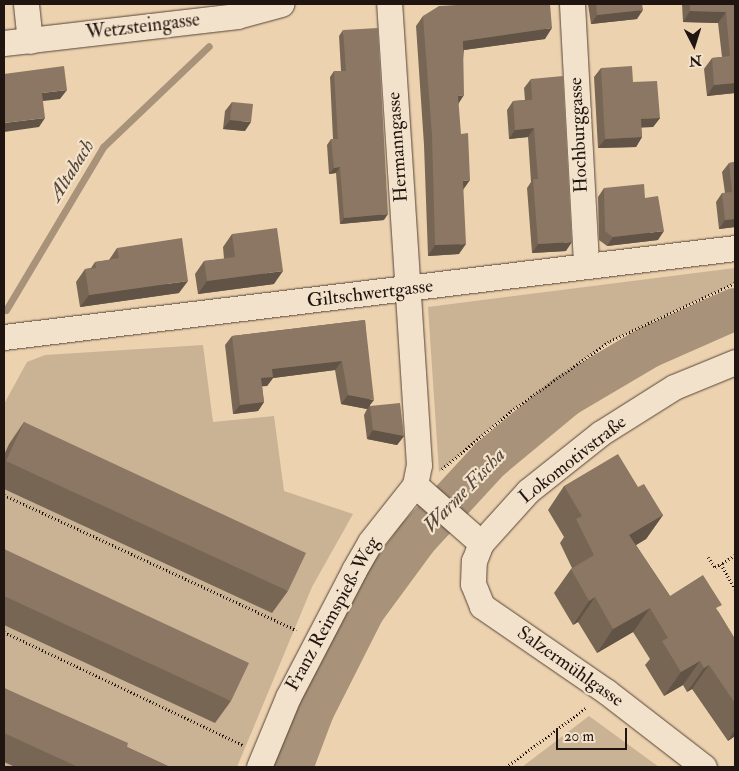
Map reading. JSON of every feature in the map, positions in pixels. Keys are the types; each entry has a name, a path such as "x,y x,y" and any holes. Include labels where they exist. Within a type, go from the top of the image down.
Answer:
{"street":[{"path":"26,4 30,41"},
{"name":"Wetzsteingasse","path":"4,44 237,16 281,4"},
{"name":"Hermanngasse","path":"389,4 407,289"},
{"name":"Hochburggasse","path":"572,4 586,266"},
{"name":"Giltschwertgasse","path":"4,337 735,248"},
{"name":"Franz Reimspieß-Weg","path":"262,761 288,697 370,542 422,490 407,289"},
{"name":"Lokomotivstraße","path":"482,606 473,584 474,561 481,543 528,491 601,432 674,387 735,362"},
{"path":"422,490 481,543"},
{"name":"Salzermühlgasse","path":"482,606 607,692 704,767"}],"path":[{"path":"422,490 439,472 511,411 610,341 735,283"},
{"path":"4,495 317,640"},
{"path":"708,557 715,567 735,556"},
{"path":"721,564 735,589"},
{"path":"4,632 262,761"},
{"path":"506,767 607,692"}],"shaded area":[{"path":"735,268 735,283 610,341 511,411 439,472 428,307"},
{"path":"203,345 213,422 274,416 284,491 353,514 312,587 237,767 4,767 4,404 27,362 45,355"},
{"path":"589,716 659,767 522,767"}],"building":[{"path":"550,4 552,28 463,41 464,95 458,96 461,134 468,133 470,180 463,181 466,244 435,245 432,135 423,16 439,6"},
{"path":"596,4 642,4 643,10 597,15"},
{"path":"690,4 735,4 735,83 714,85 712,58 730,56 726,12 690,11"},
{"path":"378,28 388,214 344,218 340,167 334,168 331,139 338,139 334,71 346,71 343,30"},
{"path":"64,66 67,90 42,93 45,118 4,123 4,74"},
{"path":"632,66 633,82 657,81 660,118 641,119 642,137 605,139 601,68"},
{"path":"563,76 572,242 538,244 533,179 538,179 534,128 515,130 513,101 532,100 531,79"},
{"path":"232,102 253,104 251,122 230,120"},
{"path":"735,162 735,219 725,220 722,193 732,192 729,163"},
{"path":"644,184 645,198 658,196 664,231 613,237 605,231 604,188"},
{"path":"277,228 283,271 207,281 204,261 235,257 232,234"},
{"path":"182,238 188,281 89,295 85,269 96,268 95,262 119,258 117,248"},
{"path":"365,320 374,400 348,395 342,361 272,369 273,377 261,378 264,402 240,405 232,336"},
{"path":"400,403 404,436 373,430 370,406"},
{"path":"24,422 306,553 288,591 6,461"},
{"path":"618,454 638,487 644,484 663,515 629,535 670,596 703,575 722,605 716,608 735,639 735,703 709,665 704,668 700,661 681,672 662,641 668,638 650,608 613,629 595,597 589,601 571,569 594,555 576,519 582,516 564,486"},
{"path":"4,549 249,663 231,701 4,596"},
{"path":"4,688 128,743 127,747 170,767 78,767 4,733"}],"waterway":[{"name":"Altabach","path":"6,310 103,147 209,46"},
{"name":"Warme Fischa","path":"292,767 313,711 364,610 417,538 490,459 566,396 649,347 735,309"}]}
